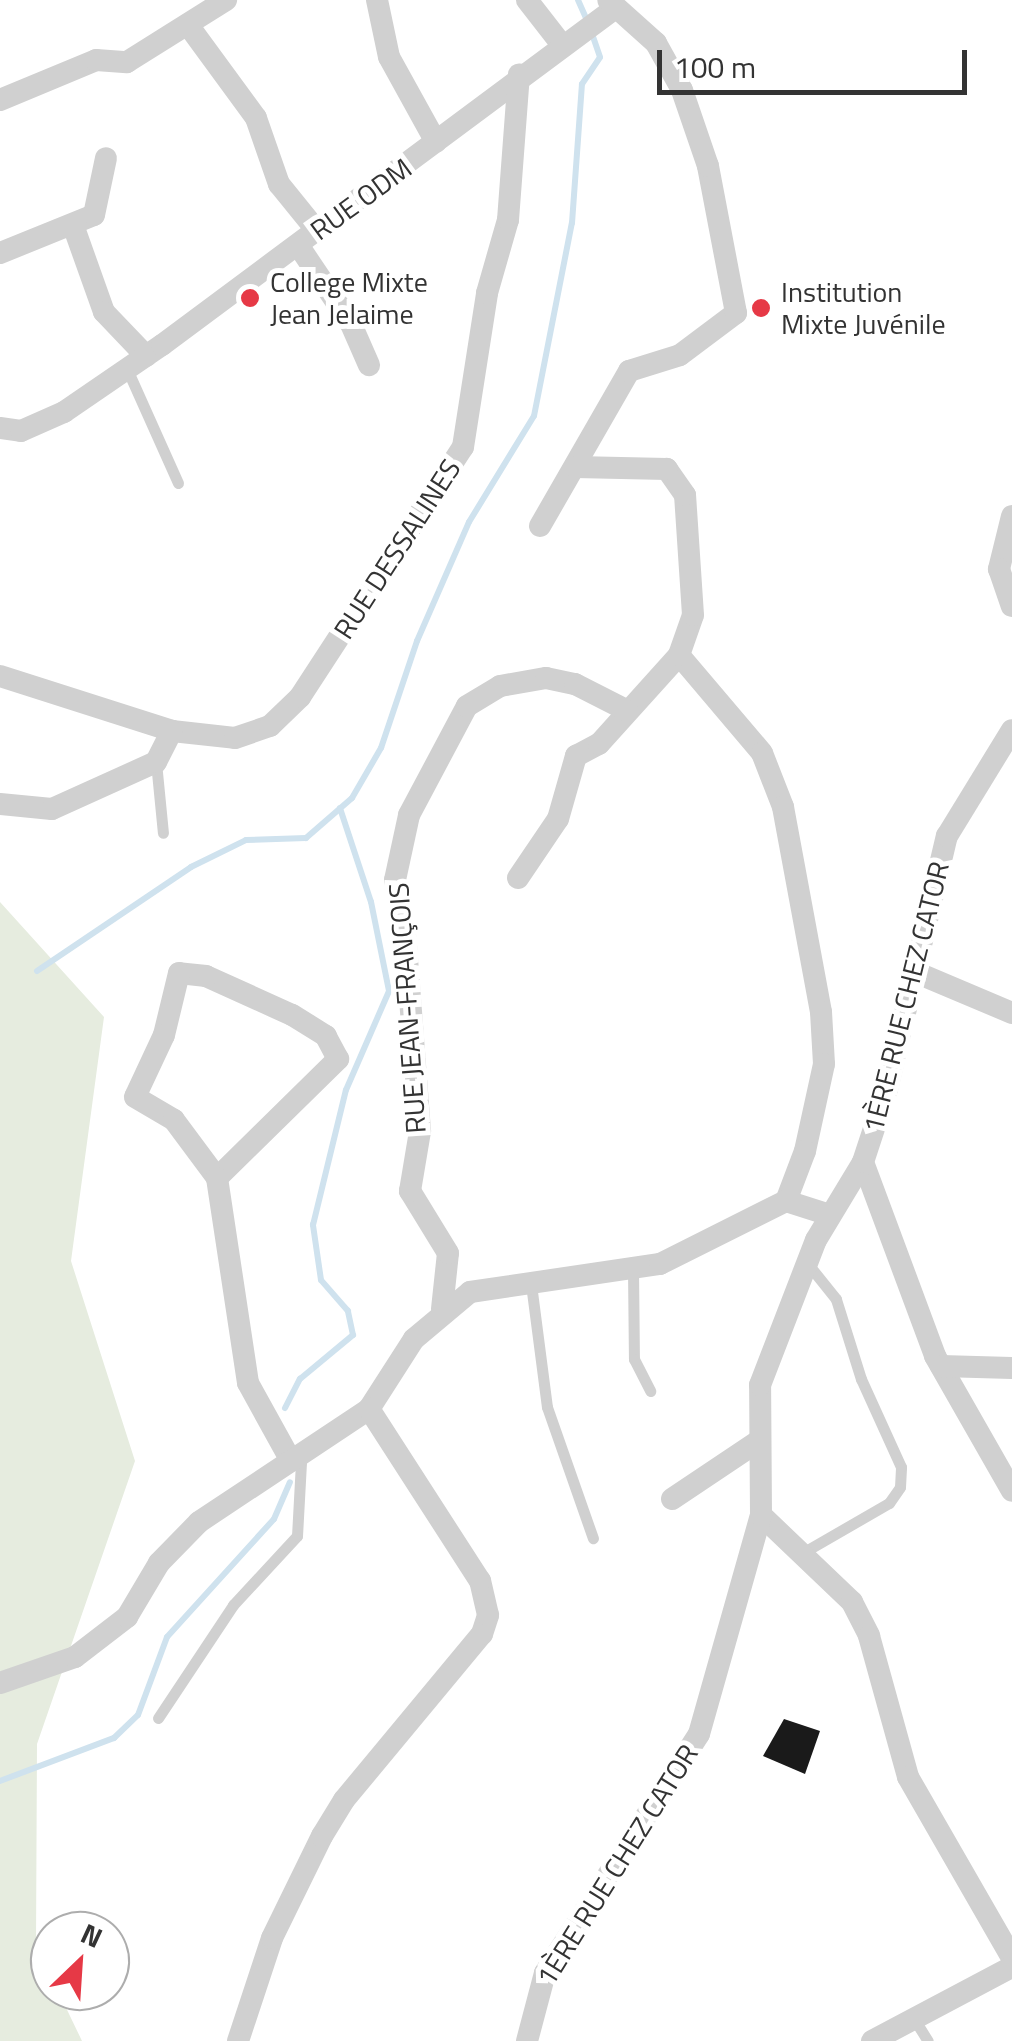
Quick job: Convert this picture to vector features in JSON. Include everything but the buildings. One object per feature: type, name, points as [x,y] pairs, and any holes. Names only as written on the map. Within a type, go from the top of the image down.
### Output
[{"type":"street","points":[[0,100],[96,60],[128,62],[226,0]]},
{"type":"street","points":[[377,0],[389,57],[436,142]]},
{"type":"street","points":[[526,0],[562,45]]},
{"type":"street","points":[[540,526],[630,370],[680,355],[736,313],[708,166],[682,90],[656,43],[611,5]]},
{"type":"street","name":"RUE ODM","points":[[0,428],[21,432],[136,363],[436,142],[611,5]]},
{"type":"street","points":[[188,25],[256,118],[279,184],[369,365]]},
{"type":"street","name":"RUE DESSALINES","points":[[0,676],[172,731],[235,738],[270,726],[290,707],[463,447],[487,293],[508,220],[519,74]]},
{"type":"street","points":[[0,253],[20,240],[94,215],[106,158]]},
{"type":"street","points":[[73,225],[104,312],[136,363]]},
{"type":"street","points":[[518,878],[558,819],[576,756],[598,744],[679,655],[693,614],[685,495],[667,468],[575,467]]},
{"type":"street","points":[[1012,516],[999,570],[1012,606]]},
{"type":"street","points":[[0,1683],[75,1658],[127,1617],[159,1563],[199,1522],[369,1408],[442,1309],[470,1292],[660,1264],[786,1201],[805,1151],[824,1064],[822,1012],[782,807],[762,753],[679,655]]},
{"type":"street","name":"RUE JEAN-FRANÇOIS","points":[[442,1309],[448,1253],[410,1191],[420,1131],[405,930],[394,880],[409,814],[467,706],[500,686],[546,678],[575,684],[628,711]]},
{"type":"street","name":"1ÈRE RUE CHEZ CATOR","points":[[527,2041],[545,1973],[699,1734],[761,1516],[757,1442],[760,1385],[830,1215],[862,1162],[915,972],[947,836],[1012,730]]},
{"type":"street","points":[[0,804],[52,809],[156,762],[172,731]]},
{"type":"street","points":[[915,972],[1012,1013]]},
{"type":"street","points":[[217,1178],[338,1059],[326,1036],[292,1015],[206,976],[180,973],[164,1035],[135,1097],[174,1120],[217,1178],[248,1382],[291,1461]]},
{"type":"street","points":[[862,1162],[941,1366],[1012,1490]]},
{"type":"street","points":[[786,1201],[830,1215]]},
{"type":"street","points":[[941,1366],[1012,1368]]},
{"type":"street","points":[[238,2041],[272,1938],[322,1836],[344,1800],[482,1634],[488,1615],[480,1582],[369,1408]]},
{"type":"street","points":[[672,1500],[757,1442]]},
{"type":"street","points":[[761,1516],[804,1552],[852,1602],[868,1636],[908,1778],[1012,1958]]},
{"type":"street","points":[[872,2041],[922,2032],[1012,1967]]},
{"type":"lane","points":[[136,363],[178,483]]},
{"type":"lane","points":[[156,762],[163,833]]},
{"type":"lane","points":[[804,1552],[889,1503],[900,1487],[901,1467],[861,1379],[836,1299],[808,1264]]},
{"type":"lane","points":[[633,1269],[634,1359],[650,1390]]},
{"type":"lane","points":[[530,1284],[538,1372],[593,1538]]},
{"type":"lane","points":[[158,1718],[211,1634],[297,1536],[301,1462],[291,1461]]},
{"type":"shaded area","points":[[0,902],[104,1017],[71,1261],[135,1461],[37,1744],[36,1911],[30,1911],[30,2011],[68,2011],[82,2041],[0,2041]]},
{"type":"waterway","points":[[578,0],[588,22]]},
{"type":"waterway","points":[[37,971],[191,867],[246,840],[306,838],[352,798],[381,748],[417,641],[469,522],[534,416],[572,223],[582,84],[600,57],[592,34]]},
{"type":"waterway","points":[[285,1408],[300,1379],[353,1335],[348,1311],[321,1280],[313,1225],[346,1090],[389,991],[371,902],[340,808]]},
{"type":"waterway","points":[[0,1781],[114,1738],[138,1715],[167,1637],[274,1519],[290,1482]]},
{"type":"place","name":"College Mixte Jean Jelaime","points":[[250,298]]},
{"type":"place","name":"Institution Mixte Juvénile","points":[[761,308]]}]
